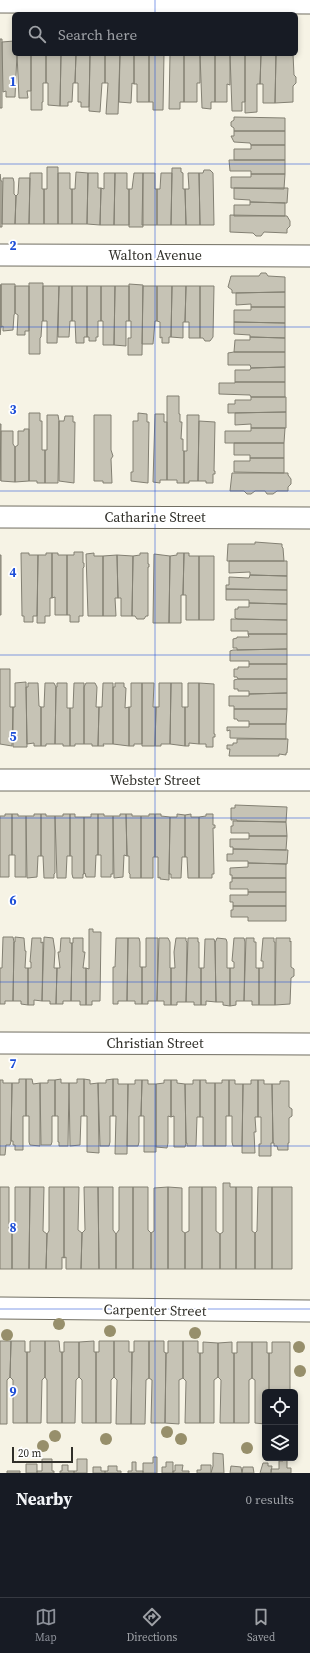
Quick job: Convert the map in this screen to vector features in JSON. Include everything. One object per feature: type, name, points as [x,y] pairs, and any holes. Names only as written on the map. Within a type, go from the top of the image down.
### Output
[{"type":"street","points":[[0,2],[135,1],[310,3]]},
{"type":"street","name":"Walton Avenue","points":[[0,255],[310,256]]},
{"type":"street","name":"Catharine Street","points":[[0,517],[310,518]]},
{"type":"street","name":"Webster Street","points":[[0,780],[310,780]]},
{"type":"street","name":"Christian Street","points":[[0,1043],[310,1044]]},
{"type":"street","name":"Carpenter Street","points":[[0,1308],[310,1311]]},
{"type":"building","points":[[0,39],[2,39],[2,108],[0,108]]},
{"type":"building","points":[[12,41],[12,56],[17,56],[15,97],[6,97],[6,91],[3,92],[2,42]]},
{"type":"building","points":[[17,56],[31,56],[31,91],[27,91],[28,98],[19,98]]},
{"type":"building","points":[[31,56],[46,56],[46,83],[43,83],[42,110],[31,110]]},
{"type":"building","points":[[46,56],[61,56],[60,106],[48,105],[48,83],[46,83]]},
{"type":"building","points":[[61,56],[76,56],[75,83],[73,83],[72,102],[68,102],[68,106],[60,106]]},
{"type":"building","points":[[76,56],[90,56],[89,107],[81,107],[81,102],[78,102],[78,83],[75,83]]},
{"type":"building","points":[[90,56],[105,56],[105,83],[102,83],[100,112],[89,111]]},
{"type":"building","points":[[105,56],[120,56],[118,114],[106,114],[108,83],[105,83]]},
{"type":"building","points":[[120,56],[134,56],[134,84],[132,83],[131,103],[119,102]]},
{"type":"building","points":[[134,56],[149,56],[149,102],[137,102],[137,84],[134,84]]},
{"type":"building","points":[[149,56],[164,56],[163,110],[153,110],[153,102],[149,102]]},
{"type":"building","points":[[170,56],[184,56],[184,102],[180,102],[180,109],[169,109]]},
{"type":"building","points":[[184,56],[200,56],[200,83],[197,83],[197,102],[184,102]]},
{"type":"building","points":[[200,56],[215,56],[215,102],[211,102],[211,109],[202,108]]},
{"type":"building","points":[[215,56],[230,56],[230,85],[227,84],[227,102],[215,102]]},
{"type":"building","points":[[230,56],[245,56],[245,102],[242,102],[242,111],[232,111]]},
{"type":"building","points":[[245,56],[261,56],[260,84],[257,84],[257,112],[245,113]]},
{"type":"building","points":[[261,56],[276,56],[275,103],[263,103],[263,84],[260,84]]},
{"type":"building","points":[[276,56],[293,56],[296,83],[293,86],[293,102],[275,103]]},
{"type":"building","points":[[234,117],[285,118],[285,131],[234,131],[234,128],[231,126],[231,122],[234,120]]},
{"type":"building","points":[[234,131],[285,131],[285,145],[251,145],[250,143],[234,142],[231,136],[234,136]]},
{"type":"building","points":[[251,145],[285,145],[285,160],[234,160],[234,149],[251,149]]},
{"type":"building","points":[[229,160],[285,160],[285,174],[251,174],[251,171],[230,171]]},
{"type":"building","points":[[47,167],[58,167],[58,224],[44,224],[44,189],[47,189]]},
{"type":"building","points":[[172,168],[181,168],[181,172],[183,173],[186,225],[171,225]]},
{"type":"building","points":[[204,170],[210,170],[213,173],[214,225],[200,225],[199,173],[203,173]]},
{"type":"building","points":[[76,172],[88,173],[87,224],[72,224],[72,189],[75,189]]},
{"type":"building","points":[[30,173],[42,173],[42,189],[44,189],[44,224],[29,224]]},
{"type":"building","points":[[58,173],[70,173],[70,189],[72,189],[72,224],[58,224]]},
{"type":"building","points":[[88,173],[98,173],[98,188],[101,188],[100,225],[87,224]]},
{"type":"building","points":[[104,173],[115,173],[114,225],[100,225],[101,188],[104,189]]},
{"type":"building","points":[[115,173],[127,173],[127,189],[129,189],[129,225],[114,225]]},
{"type":"building","points":[[134,173],[143,173],[143,227],[129,227],[129,189],[132,189]]},
{"type":"building","points":[[143,173],[155,173],[155,189],[157,189],[157,225],[142,225]]},
{"type":"building","points":[[161,173],[172,173],[171,225],[157,225],[157,189],[160,189]]},
{"type":"building","points":[[188,173],[199,173],[200,225],[186,225],[185,189],[189,189]]},
{"type":"building","points":[[0,174],[2,181],[2,227],[0,227]]},
{"type":"building","points":[[251,174],[285,174],[284,189],[231,188],[231,177],[251,177]]},
{"type":"building","points":[[3,178],[13,178],[14,194],[16,196],[15,224],[2,224]]},
{"type":"building","points":[[19,178],[30,178],[29,224],[15,224],[16,196],[18,194]]},
{"type":"building","points":[[234,188],[288,188],[287,203],[250,202],[250,200],[234,199]]},
{"type":"building","points":[[250,202],[285,203],[285,216],[234,216],[234,205],[250,205]]},
{"type":"building","points":[[230,215],[287,216],[290,221],[290,226],[287,229],[287,233],[264,232],[261,236],[256,236],[253,233],[230,232]]},
{"type":"building","points":[[261,273],[266,273],[268,276],[285,277],[285,292],[232,293],[232,290],[228,287],[231,276],[259,276]]},
{"type":"building","points":[[29,283],[43,283],[43,321],[40,338],[40,354],[29,354]]},
{"type":"building","points":[[1,284],[15,284],[15,313],[13,330],[3,331],[3,326],[1,327]]},
{"type":"building","points":[[129,284],[143,285],[142,355],[128,355],[128,338],[131,338],[131,321],[129,321]]},
{"type":"building","points":[[0,285],[1,327],[0,335]]},
{"type":"building","points":[[15,286],[29,286],[29,331],[25,331],[25,335],[17,335],[18,315],[15,313]]},
{"type":"building","points":[[43,286],[59,286],[57,343],[47,343],[47,321],[43,321]]},
{"type":"building","points":[[59,286],[72,286],[72,321],[70,321],[69,337],[58,337]]},
{"type":"building","points":[[72,286],[87,286],[87,337],[84,337],[84,343],[76,343],[75,321],[72,321]]},
{"type":"building","points":[[87,286],[101,286],[101,321],[98,321],[98,337],[96,337],[96,341],[89,341],[89,337],[87,337]]},
{"type":"building","points":[[101,286],[115,286],[114,345],[103,345]]},
{"type":"building","points":[[115,286],[129,286],[129,321],[126,321],[126,346],[114,345]]},
{"type":"building","points":[[143,286],[157,286],[157,321],[155,321],[153,344],[142,344]]},
{"type":"building","points":[[157,286],[172,286],[171,337],[169,337],[169,343],[162,343],[162,337],[160,338],[160,322],[157,321]]},
{"type":"building","points":[[172,286],[186,286],[183,338],[171,337]]},
{"type":"building","points":[[186,286],[200,286],[200,338],[189,338],[189,322],[185,322]]},
{"type":"building","points":[[200,286],[214,286],[213,337],[210,341],[205,341],[203,338],[200,338]]},
{"type":"building","points":[[285,292],[285,307],[251,307],[251,304],[236,305],[236,293]]},
{"type":"building","points":[[251,307],[285,307],[285,323],[234,322],[234,310],[251,310]]},
{"type":"building","points":[[234,322],[285,323],[285,338],[250,337],[250,335],[234,334]]},
{"type":"building","points":[[250,337],[285,338],[285,352],[234,352],[235,340],[250,340]]},
{"type":"building","points":[[285,352],[285,367],[251,368],[250,365],[228,365],[228,353]]},
{"type":"building","points":[[285,367],[285,382],[235,382],[235,370]]},
{"type":"building","points":[[285,382],[285,397],[251,397],[250,395],[219,394],[219,383]]},
{"type":"building","points":[[167,396],[179,396],[179,414],[180,422],[182,422],[181,439],[183,439],[184,451],[184,483],[177,483],[177,480],[167,480]]},
{"type":"building","points":[[251,397],[286,397],[286,412],[228,413],[228,404],[235,404],[235,400],[251,400]]},
{"type":"building","points":[[286,412],[286,428],[251,428],[251,424],[235,425],[235,413]]},
{"type":"building","points":[[29,413],[40,413],[40,421],[42,421],[42,450],[45,450],[45,483],[29,481]]},
{"type":"building","points":[[138,413],[147,414],[147,422],[149,422],[148,483],[131,481],[131,472],[133,472],[133,421],[138,421]]},
{"type":"building","points":[[155,414],[164,414],[164,422],[167,422],[167,480],[160,480],[160,483],[153,482]]},
{"type":"building","points":[[47,415],[58,415],[59,421],[58,483],[45,483]]},
{"type":"building","points":[[94,415],[111,415],[111,450],[113,456],[111,459],[112,483],[94,481]]},
{"type":"building","points":[[187,415],[199,415],[198,481],[189,481],[189,483],[184,483],[184,451],[187,451]]},
{"type":"building","points":[[65,416],[73,416],[73,422],[75,422],[74,483],[59,481],[59,421],[64,421]]},
{"type":"building","points":[[199,421],[215,422],[215,474],[213,474],[213,483],[198,481]]},
{"type":"building","points":[[0,424],[1,424],[0,481]]},
{"type":"building","points":[[251,428],[285,428],[284,443],[225,443],[225,431],[251,431]]},
{"type":"building","points":[[24,429],[29,429],[29,481],[15,482],[15,447],[18,445],[18,431],[24,431]]},
{"type":"building","points":[[1,431],[13,431],[13,444],[15,447],[15,482],[1,481]]},
{"type":"building","points":[[234,443],[284,443],[284,458],[250,458],[250,455],[234,455]]},
{"type":"building","points":[[250,458],[284,458],[284,473],[234,472],[234,461],[250,461]]},
{"type":"building","points":[[232,473],[288,473],[291,479],[291,484],[288,487],[288,491],[277,491],[273,494],[267,494],[265,491],[255,491],[251,494],[247,494],[244,491],[230,491]]},
{"type":"building","points":[[255,542],[282,544],[284,561],[227,561],[228,544],[255,544]]},
{"type":"building","points":[[74,552],[83,552],[84,563],[83,616],[79,616],[79,622],[70,622],[70,615],[67,615],[67,555],[74,555]]},
{"type":"building","points":[[21,553],[38,555],[37,616],[33,616],[33,622],[24,622],[24,616],[22,616]]},
{"type":"building","points":[[46,553],[52,553],[52,598],[50,598],[50,616],[45,616],[45,623],[37,623],[38,555],[46,555]]},
{"type":"building","points":[[52,553],[67,555],[67,615],[55,615],[55,597],[52,598]]},
{"type":"building","points":[[94,553],[94,556],[103,556],[103,616],[88,616],[86,554]]},
{"type":"building","points":[[140,553],[148,553],[149,564],[148,616],[144,619],[137,619],[135,616],[132,616],[133,556],[140,555]]},
{"type":"building","points":[[177,553],[184,553],[181,623],[169,623],[170,556],[177,555]]},
{"type":"building","points":[[184,553],[189,553],[189,556],[199,556],[199,620],[186,620],[186,595],[183,595]]},
{"type":"building","points":[[154,554],[170,556],[169,623],[153,623]]},
{"type":"building","points":[[1,555],[1,615],[0,615]]},
{"type":"building","points":[[117,555],[133,556],[132,616],[121,616],[121,598],[118,598]]},
{"type":"building","points":[[117,555],[118,598],[115,598],[116,616],[103,616],[103,556]]},
{"type":"building","points":[[199,556],[214,556],[214,620],[199,620]]},
{"type":"building","points":[[229,561],[287,561],[287,576],[250,575],[250,572],[229,573]]},
{"type":"building","points":[[250,575],[287,576],[287,590],[226,589],[226,585],[229,585],[229,577],[249,578]]},
{"type":"building","points":[[226,589],[287,590],[287,604],[249,603],[249,600],[226,600]]},
{"type":"building","points":[[249,603],[287,604],[287,620],[235,618],[235,609],[238,609],[238,607],[249,607]]},
{"type":"building","points":[[231,619],[287,620],[287,634],[248,634],[248,631],[231,631]]},
{"type":"building","points":[[248,634],[287,634],[287,649],[237,650],[237,648],[233,648],[233,639],[237,637],[249,637]]},
{"type":"building","points":[[287,649],[287,664],[249,664],[249,661],[230,661],[230,651],[233,650]]},
{"type":"building","points":[[249,664],[287,664],[287,679],[238,679],[237,677],[234,677],[234,669],[238,669],[238,667],[249,667]]},
{"type":"building","points":[[0,669],[10,669],[10,707],[13,707],[12,746],[0,744]]},
{"type":"building","points":[[287,679],[287,693],[249,694],[249,691],[238,691],[238,689],[234,689],[234,680]]},
{"type":"building","points":[[26,682],[27,747],[13,747],[13,707],[15,707],[15,683]]},
{"type":"building","points":[[28,683],[38,683],[39,706],[41,707],[41,746],[34,746],[34,743],[27,744],[26,687],[28,687]]},
{"type":"building","points":[[45,683],[54,683],[56,687],[55,744],[46,744],[46,746],[41,746],[41,707],[44,707]]},
{"type":"building","points":[[57,683],[67,683],[67,708],[70,708],[70,746],[55,744]]},
{"type":"building","points":[[74,683],[84,683],[84,744],[75,744],[75,746],[70,746],[70,708],[73,708]]},
{"type":"building","points":[[86,683],[95,683],[97,687],[96,707],[99,707],[98,746],[84,744],[84,687]]},
{"type":"building","points":[[103,683],[113,683],[113,744],[103,744],[104,746],[98,746],[99,707],[102,707]]},
{"type":"building","points":[[115,683],[124,683],[124,687],[126,688],[125,708],[129,707],[129,746],[113,744],[113,687],[115,687]]},
{"type":"building","points":[[131,683],[142,683],[142,744],[134,744],[134,746],[129,746],[129,707],[131,707]]},
{"type":"building","points":[[142,683],[154,683],[153,707],[156,707],[155,746],[142,746]]},
{"type":"building","points":[[159,683],[171,683],[170,744],[155,746],[156,707],[159,707]]},
{"type":"building","points":[[171,683],[182,683],[182,707],[185,707],[185,746],[170,744]]},
{"type":"building","points":[[188,683],[199,683],[199,744],[189,743],[189,746],[185,746],[185,707],[188,707]]},
{"type":"building","points":[[199,683],[214,684],[215,737],[213,737],[213,747],[206,747],[206,744],[199,744]]},
{"type":"building","points":[[287,693],[287,709],[234,709],[234,706],[229,706],[229,696]]},
{"type":"building","points":[[234,709],[287,709],[286,724],[249,724],[249,721],[238,721],[237,719],[234,719]]},
{"type":"building","points":[[249,724],[286,724],[286,739],[230,738],[230,730],[227,731],[227,727],[249,727]]},
{"type":"building","points":[[237,739],[288,739],[287,753],[286,755],[279,754],[279,756],[229,756],[230,749],[227,749],[227,745],[237,743]]},
{"type":"building","points":[[235,805],[287,807],[286,822],[231,820],[231,808],[235,808]]},
{"type":"building","points":[[5,814],[12,814],[12,855],[9,855],[9,877],[0,877],[0,816],[5,816]]},
{"type":"building","points":[[12,814],[26,816],[26,877],[15,877],[15,855],[12,855]]},
{"type":"building","points":[[34,814],[41,814],[41,856],[38,856],[37,877],[27,878],[26,816],[34,816]]},
{"type":"building","points":[[41,814],[46,814],[46,816],[55,816],[54,878],[44,878],[43,856],[41,856]]},
{"type":"building","points":[[63,814],[70,814],[70,856],[67,856],[66,878],[57,878],[55,816],[63,816]]},
{"type":"building","points":[[70,814],[75,814],[75,817],[84,817],[83,878],[73,878],[72,874],[72,856],[70,856]]},
{"type":"building","points":[[91,814],[98,814],[98,855],[96,855],[95,877],[86,877],[85,873],[84,874],[84,817],[91,817]]},
{"type":"building","points":[[98,814],[113,816],[113,874],[111,874],[111,877],[101,877],[101,855],[98,855]]},
{"type":"building","points":[[120,814],[126,814],[127,856],[124,855],[123,877],[114,878],[113,816],[120,816]]},
{"type":"building","points":[[126,814],[141,816],[141,878],[130,878],[129,856],[127,856]]},
{"type":"building","points":[[149,814],[155,814],[155,857],[153,857],[153,878],[141,878],[141,816],[149,816]]},
{"type":"building","points":[[155,814],[170,817],[169,880],[160,879],[160,877],[158,878],[158,857],[155,857]]},
{"type":"building","points":[[177,814],[185,815],[185,857],[182,857],[181,878],[171,878],[171,874],[169,874],[170,817],[177,817]]},
{"type":"building","points":[[191,814],[191,817],[199,817],[199,878],[188,878],[187,857],[185,857],[185,815]]},
{"type":"building","points":[[206,814],[213,814],[213,825],[215,825],[215,828],[213,828],[214,874],[212,874],[212,878],[199,878],[199,817],[206,816]]},
{"type":"building","points":[[233,821],[286,822],[287,836],[249,836],[249,833],[231,833]]},
{"type":"building","points":[[249,836],[287,836],[286,850],[233,849],[233,847],[230,847],[230,839],[249,839]]},
{"type":"building","points":[[233,849],[288,850],[287,864],[227,861],[227,854],[233,854]]},
{"type":"building","points":[[248,863],[286,864],[286,878],[232,878],[232,875],[230,875],[230,868],[248,867]]},
{"type":"building","points":[[232,878],[286,878],[286,892],[248,892],[248,889],[230,889],[230,882],[232,882]]},
{"type":"building","points":[[248,892],[286,892],[286,906],[233,906],[233,902],[230,902],[230,895],[248,895]]},
{"type":"building","points":[[233,906],[286,906],[286,921],[248,921],[248,917],[231,917],[231,910],[233,910]]},
{"type":"building","points":[[89,929],[93,929],[93,932],[101,932],[100,1001],[92,1001],[92,1005],[86,1005],[86,968],[89,969]]},
{"type":"building","points":[[3,937],[13,937],[14,942],[13,1001],[5,1001],[5,1004],[0,1004],[0,968],[2,968]]},
{"type":"building","points":[[15,937],[24,938],[26,951],[25,968],[28,968],[28,1005],[21,1004],[21,1001],[13,1001]]},
{"type":"building","points":[[44,937],[53,938],[55,951],[54,968],[57,968],[56,1004],[50,1004],[50,1001],[42,1001]]},
{"type":"building","points":[[32,938],[41,938],[41,943],[43,942],[42,1001],[34,1000],[34,1005],[28,1005],[28,968],[31,968]]},
{"type":"building","points":[[61,938],[70,938],[70,943],[72,943],[71,1001],[63,1001],[63,1004],[56,1004],[57,968],[60,968],[58,952],[60,952]]},
{"type":"building","points":[[73,938],[83,938],[83,952],[85,952],[83,968],[86,968],[86,1005],[80,1005],[80,1001],[71,1001]]},
{"type":"building","points":[[116,938],[128,938],[127,1001],[118,1001],[118,1004],[113,1004],[113,967],[115,967]]},
{"type":"building","points":[[128,938],[139,938],[140,942],[142,1004],[135,1004],[135,1001],[127,1001]]},
{"type":"building","points":[[146,938],[158,938],[157,1001],[148,1001],[148,1004],[142,1004],[142,967],[146,967]]},
{"type":"building","points":[[159,938],[168,938],[170,942],[171,1005],[164,1005],[164,1001],[157,1001]]},
{"type":"building","points":[[176,938],[186,938],[187,942],[186,1002],[177,1002],[177,1005],[171,1005],[171,968],[175,968],[174,952]]},
{"type":"building","points":[[188,938],[198,938],[199,942],[201,1005],[194,1005],[194,1002],[186,1002]]},
{"type":"building","points":[[217,938],[226,939],[227,942],[227,968],[230,968],[230,1006],[223,1005],[223,1002],[216,1002],[215,943]]},
{"type":"building","points":[[234,938],[244,938],[245,942],[244,1001],[236,1001],[236,1005],[230,1006],[230,968],[234,968],[234,962],[232,961]]},
{"type":"building","points":[[246,938],[254,938],[254,942],[256,942],[256,968],[259,968],[259,1005],[252,1005],[252,1001],[244,1001]]},
{"type":"building","points":[[263,938],[274,938],[275,942],[275,1005],[259,1005],[259,968],[263,968],[263,961],[261,961]]},
{"type":"building","points":[[276,938],[290,938],[290,942],[291,941],[291,967],[294,969],[294,976],[291,978],[290,1004],[275,1005]]},
{"type":"building","points":[[205,939],[214,939],[215,943],[216,1002],[206,1001],[206,1005],[201,1005],[201,968],[204,968]]},
{"type":"building","points":[[19,1079],[26,1079],[26,1116],[23,1116],[23,1150],[15,1150],[15,1145],[13,1145],[13,1141],[11,1141],[12,1083],[19,1083]]},
{"type":"building","points":[[26,1079],[32,1079],[33,1084],[40,1083],[40,1146],[30,1145],[29,1142],[29,1116],[26,1116]]},
{"type":"building","points":[[61,1079],[61,1083],[69,1083],[68,1146],[59,1146],[58,1116],[55,1116],[55,1080]]},
{"type":"building","points":[[77,1079],[84,1079],[84,1116],[81,1116],[80,1145],[70,1146],[69,1083],[77,1083]]},
{"type":"building","points":[[84,1079],[90,1080],[90,1084],[98,1083],[99,1153],[87,1152],[87,1116],[84,1116]]},
{"type":"building","points":[[113,1079],[113,1116],[110,1116],[110,1142],[109,1146],[100,1146],[98,1083],[106,1083],[106,1080]]},
{"type":"building","points":[[113,1079],[118,1079],[118,1084],[128,1084],[127,1154],[115,1154],[116,1116],[113,1116]]},
{"type":"building","points":[[0,1080],[3,1080],[3,1083],[12,1083],[11,1141],[10,1145],[6,1145],[5,1155],[0,1155]]},
{"type":"building","points":[[48,1080],[55,1080],[55,1116],[52,1116],[51,1145],[41,1145],[40,1083],[48,1083]]},
{"type":"building","points":[[135,1080],[142,1080],[141,1116],[139,1116],[139,1142],[138,1146],[127,1146],[128,1084],[135,1084]]},
{"type":"building","points":[[142,1080],[148,1080],[148,1084],[156,1084],[156,1152],[144,1152],[144,1116],[141,1116]]},
{"type":"building","points":[[164,1080],[171,1080],[171,1117],[168,1116],[167,1148],[156,1147],[156,1084],[164,1083]]},
{"type":"building","points":[[171,1080],[177,1080],[177,1083],[185,1084],[185,1147],[174,1147],[174,1116],[171,1117]]},
{"type":"building","points":[[193,1080],[200,1080],[200,1117],[197,1117],[196,1146],[187,1146],[185,1084],[193,1084]]},
{"type":"building","points":[[200,1080],[206,1080],[206,1083],[215,1083],[215,1146],[203,1146],[203,1117],[200,1117]]},
{"type":"building","points":[[222,1080],[229,1080],[229,1116],[226,1116],[226,1146],[215,1146],[215,1083],[222,1083]]},
{"type":"building","points":[[229,1080],[235,1080],[235,1084],[243,1084],[242,1146],[233,1146],[232,1142],[232,1116],[229,1116]]},
{"type":"building","points":[[251,1080],[258,1080],[258,1117],[255,1117],[256,1132],[254,1132],[255,1153],[242,1153],[243,1084],[251,1084]]},
{"type":"building","points":[[258,1080],[264,1080],[264,1084],[272,1084],[273,1143],[271,1143],[271,1156],[259,1156],[259,1144],[261,1144],[261,1117],[258,1117]]},
{"type":"building","points":[[280,1081],[289,1081],[289,1107],[292,1109],[292,1116],[289,1118],[288,1150],[278,1150],[277,1146],[274,1146],[273,1143],[272,1084],[280,1084]]},
{"type":"building","points":[[223,1183],[230,1183],[230,1187],[236,1187],[236,1269],[220,1269],[220,1234],[223,1232]]},
{"type":"building","points":[[0,1187],[9,1187],[9,1230],[12,1232],[12,1269],[0,1269]]},
{"type":"building","points":[[15,1187],[30,1187],[29,1269],[12,1269],[12,1232],[15,1230]]},
{"type":"building","points":[[30,1187],[44,1187],[43,1231],[47,1234],[46,1269],[29,1269]]},
{"type":"building","points":[[49,1187],[64,1187],[64,1258],[62,1257],[62,1269],[46,1269],[47,1234],[49,1231]]},
{"type":"building","points":[[64,1187],[79,1187],[78,1230],[82,1233],[81,1269],[66,1269],[66,1257],[64,1258]]},
{"type":"building","points":[[84,1187],[98,1187],[99,1269],[81,1269],[82,1233],[85,1230]]},
{"type":"building","points":[[98,1187],[113,1187],[113,1230],[116,1234],[116,1269],[99,1269]]},
{"type":"building","points":[[119,1187],[133,1187],[133,1269],[116,1269],[116,1234],[119,1230]]},
{"type":"building","points":[[133,1187],[148,1187],[148,1230],[151,1233],[151,1269],[133,1269]]},
{"type":"building","points":[[168,1187],[168,1269],[151,1269],[151,1233],[154,1231],[154,1188]]},
{"type":"building","points":[[168,1187],[182,1188],[182,1231],[185,1233],[185,1269],[168,1269]]},
{"type":"building","points":[[189,1187],[202,1187],[202,1269],[185,1269],[185,1233],[189,1231]]},
{"type":"building","points":[[202,1187],[216,1187],[216,1231],[220,1234],[220,1269],[202,1269]]},
{"type":"building","points":[[236,1187],[252,1187],[252,1231],[255,1233],[255,1269],[236,1269]]},
{"type":"building","points":[[258,1187],[272,1187],[272,1269],[255,1269],[255,1233],[257,1231]]},
{"type":"building","points":[[272,1187],[292,1187],[292,1269],[272,1269]]},
{"type":"building","points":[[0,1341],[11,1341],[10,1377],[7,1380],[7,1424],[0,1424]]},
{"type":"building","points":[[11,1341],[25,1341],[25,1352],[27,1352],[27,1423],[13,1423],[13,1380],[10,1377]]},
{"type":"building","points":[[30,1341],[45,1341],[45,1377],[42,1380],[41,1423],[27,1423],[27,1352],[30,1352]]},
{"type":"building","points":[[45,1341],[59,1341],[60,1352],[62,1352],[62,1423],[47,1423]]},
{"type":"building","points":[[94,1341],[94,1352],[96,1352],[96,1423],[82,1423],[82,1380],[79,1377],[79,1342]]},
{"type":"building","points":[[99,1341],[114,1341],[114,1377],[111,1380],[111,1423],[96,1423],[96,1352],[99,1352]]},
{"type":"building","points":[[114,1341],[129,1341],[129,1352],[132,1352],[131,1424],[116,1424],[117,1380],[114,1377]]},
{"type":"building","points":[[134,1341],[149,1341],[149,1378],[146,1380],[145,1424],[131,1424],[132,1352],[134,1352]]},
{"type":"building","points":[[149,1341],[164,1341],[164,1352],[166,1353],[165,1423],[151,1423],[152,1380],[149,1378]]},
{"type":"building","points":[[168,1341],[183,1341],[183,1378],[179,1380],[179,1424],[165,1423],[166,1353],[168,1353]]},
{"type":"building","points":[[183,1341],[198,1341],[198,1353],[200,1353],[200,1423],[185,1423],[186,1381],[183,1378]]},
{"type":"building","points":[[64,1342],[79,1342],[79,1377],[76,1380],[75,1423],[62,1423],[62,1352],[64,1352]]},
{"type":"building","points":[[203,1342],[218,1343],[218,1377],[214,1380],[214,1423],[200,1423],[200,1353],[203,1353]]},
{"type":"building","points":[[232,1342],[232,1353],[234,1353],[234,1423],[220,1423],[221,1380],[218,1377],[218,1343]]},
{"type":"building","points":[[237,1342],[252,1342],[252,1378],[249,1380],[249,1423],[234,1423],[234,1353],[237,1353]]},
{"type":"building","points":[[252,1342],[267,1342],[267,1353],[269,1353],[269,1389],[262,1389],[262,1424],[255,1423],[255,1380],[252,1378]]},
{"type":"building","points":[[272,1342],[290,1342],[290,1389],[269,1389],[269,1353],[272,1353]]},
{"type":"building","points":[[213,1453],[223,1454],[224,1473],[211,1473],[213,1466]]},
{"type":"building","points":[[153,1457],[157,1457],[157,1473],[143,1473],[143,1463],[153,1463]]},
{"type":"building","points":[[42,1459],[52,1459],[52,1471],[54,1471],[54,1473],[37,1473],[37,1471],[42,1471]]},
{"type":"building","points":[[77,1459],[87,1459],[87,1473],[74,1473],[74,1471],[77,1471]]},
{"type":"building","points":[[279,1461],[287,1461],[287,1468],[291,1468],[291,1473],[271,1473],[271,1469],[279,1469]]},
{"type":"building","points":[[132,1462],[136,1462],[136,1471],[143,1471],[143,1473],[128,1473],[128,1471],[132,1471]]},
{"type":"building","points":[[166,1462],[173,1462],[173,1473],[162,1473],[162,1467],[166,1467]]},
{"type":"building","points":[[263,1463],[268,1463],[268,1466],[272,1466],[271,1473],[260,1473]]},
{"type":"building","points":[[26,1464],[37,1464],[37,1473],[26,1473]]},
{"type":"building","points":[[62,1465],[68,1465],[68,1471],[74,1471],[74,1473],[60,1473],[60,1471],[62,1471]]},
{"type":"building","points":[[175,1465],[183,1465],[182,1471],[189,1471],[189,1473],[173,1473],[173,1471],[175,1471]]},
{"type":"building","points":[[201,1465],[211,1465],[211,1473],[197,1473],[197,1470],[201,1470]]},
{"type":"building","points":[[108,1466],[117,1466],[117,1471],[121,1471],[121,1473],[105,1473],[105,1471],[108,1471]]},
{"type":"building","points":[[231,1466],[241,1467],[242,1473],[230,1473]]},
{"type":"building","points":[[93,1467],[101,1467],[101,1471],[105,1471],[105,1473],[93,1473]]},
{"type":"building","points":[[243,1467],[253,1467],[254,1473],[242,1473]]},
{"type":"building","points":[[7,1471],[20,1471],[20,1473],[7,1473]]}]
